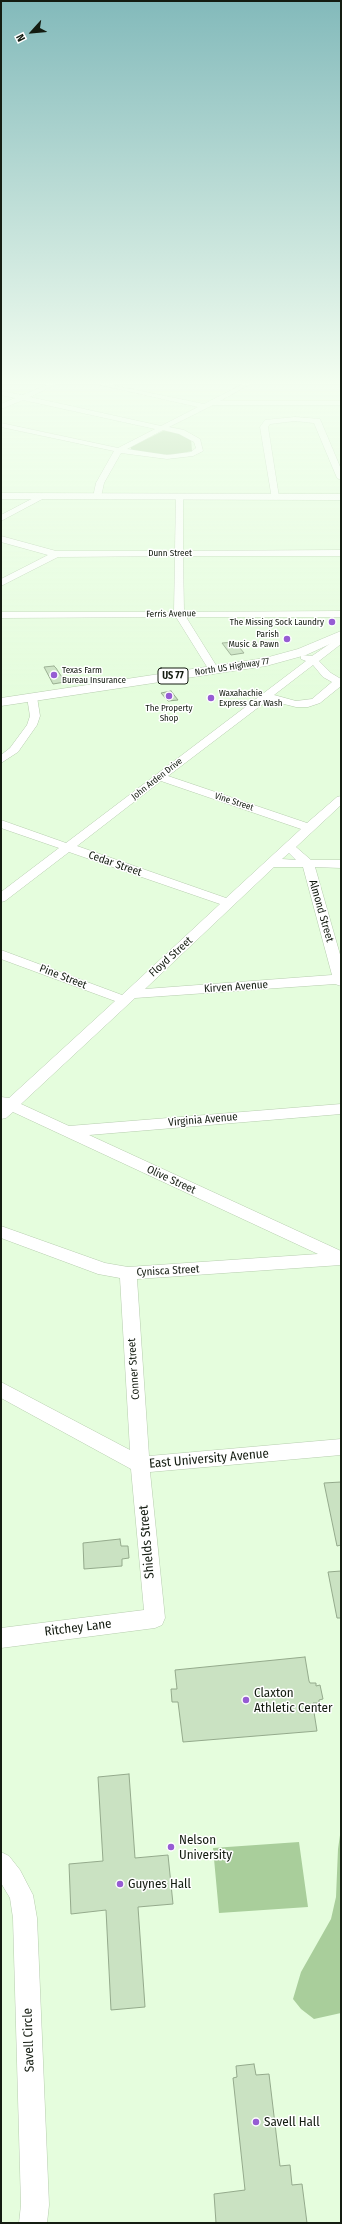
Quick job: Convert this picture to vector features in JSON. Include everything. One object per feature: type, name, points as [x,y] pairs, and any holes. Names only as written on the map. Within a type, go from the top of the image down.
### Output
[{"type":"main road","points":[[1,496],[341,497]]},
{"type":"main road","name":"North US Highway 77","points":[[1,702],[266,662],[296,654],[341,636]]},
{"type":"street","points":[[97,497],[99,489]]},
{"type":"street","points":[[274,489],[275,497]]},
{"type":"street","points":[[1,518],[44,496]]},
{"type":"street","points":[[179,497],[179,614],[214,670]]},
{"type":"street","name":"Dunn Street","points":[[1,539],[56,554],[341,553]]},
{"type":"street","points":[[1,583],[56,554]]},
{"type":"street","name":"Ferris Avenue","points":[[1,615],[341,614]]},
{"type":"street","name":"John Arden Drive","points":[[1,898],[341,639]]},
{"type":"street","points":[[265,696],[296,704],[308,704],[316,701],[339,682],[327,675],[314,661],[296,654]]},
{"type":"street","points":[[1,760],[14,750],[32,725],[36,716],[32,697]]},
{"type":"street","name":"Vine Street","points":[[158,777],[310,828]]},
{"type":"street","name":"Floyd Street","points":[[4,1107],[127,997],[341,799]]},
{"type":"street","name":"Cedar Street","points":[[1,824],[228,903]]},
{"type":"street","points":[[289,847],[308,864]]},
{"type":"street","points":[[271,863],[341,864]]},
{"type":"street","name":"Almond Street","points":[[308,864],[341,980]]},
{"type":"street","name":"Pine Street","points":[[1,954],[127,997]]},
{"type":"street","name":"Kirven Avenue","points":[[127,997],[341,980]]},
{"type":"street","name":"Olive Street","points":[[4,1107],[64,1131],[341,1258]]},
{"type":"street","name":"Virginia Avenue","points":[[64,1131],[341,1109]]},
{"type":"street","name":"Cynisca Street","points":[[1,1232],[104,1269],[128,1273],[150,1273],[341,1258]]},
{"type":"street","name":"Conner Street","points":[[128,1273],[140,1466]]},
{"type":"street","name":"East University Avenue","points":[[1,1389],[140,1466],[341,1447]]},
{"type":"street","name":"Shields Street","points":[[140,1466],[155,1618]]},
{"type":"street","name":"Ritchey Lane","points":[[1,1638],[155,1618]]},
{"type":"street","name":"Savell Circle","points":[[1,1864],[12,1878],[21,1895],[25,1918],[35,2205],[33,2223]]},
{"type":"green space","points":[[341,1828],[341,2013],[314,2019],[301,2009],[293,1999],[301,1972],[331,1919],[336,1897],[338,1849]]},
{"type":"green space","points":[[299,1842],[308,1907],[219,1913],[213,1848]]},
{"type":"building","points":[[235,642],[244,653],[231,655],[222,643]]},
{"type":"building","name":"Texas Farm Bureau Insurance","points":[[54,666],[65,682],[53,684],[44,667]]},
{"type":"building","name":"The Property Shop","points":[[171,691],[178,700],[168,701],[161,693]]},
{"type":"building","points":[[341,1482],[341,1545],[337,1546],[324,1483]]},
{"type":"building","points":[[120,1539],[121,1546],[128,1546],[129,1558],[122,1559],[122,1566],[84,1569],[83,1543]]},
{"type":"building","points":[[341,1571],[341,1618],[337,1618],[328,1572]]},
{"type":"building","name":"Claxton Athletic Center","points":[[305,1657],[309,1681],[310,1683],[316,1683],[316,1686],[320,1685],[323,1699],[319,1700],[319,1703],[313,1703],[317,1731],[183,1742],[178,1702],[172,1702],[171,1689],[177,1689],[175,1670]]},
{"type":"building","name":"Guynes Hall","points":[[129,1774],[135,1858],[168,1855],[173,1904],[138,1907],[145,2007],[111,2010],[106,1910],[71,1914],[69,1864],[103,1861],[98,1777]]},
{"type":"building","name":"Savell Hall","points":[[254,2064],[256,2075],[269,2074],[280,2166],[290,2165],[292,2185],[302,2184],[307,2223],[216,2223],[214,2194],[245,2190],[233,2078],[237,2077],[236,2066]]},
{"type":"place","name":"The Missing Sock Laundry","points":[[332,622]]},
{"type":"place","name":"Parish Music & Pawn","points":[[287,639]]},
{"type":"place","name":"Texas Farm Bureau Insurance","points":[[54,675]]},
{"type":"place","name":"The Property Shop","points":[[169,696]]},
{"type":"place","name":"Waxahachie Express Car Wash","points":[[211,698]]},
{"type":"place","name":"Claxton Athletic Center","points":[[246,1700]]},
{"type":"place","name":"Nelson University","points":[[171,1847]]},
{"type":"place","name":"Guynes Hall","points":[[120,1884]]},
{"type":"place","name":"Savell Hall","points":[[256,2122]]}]
